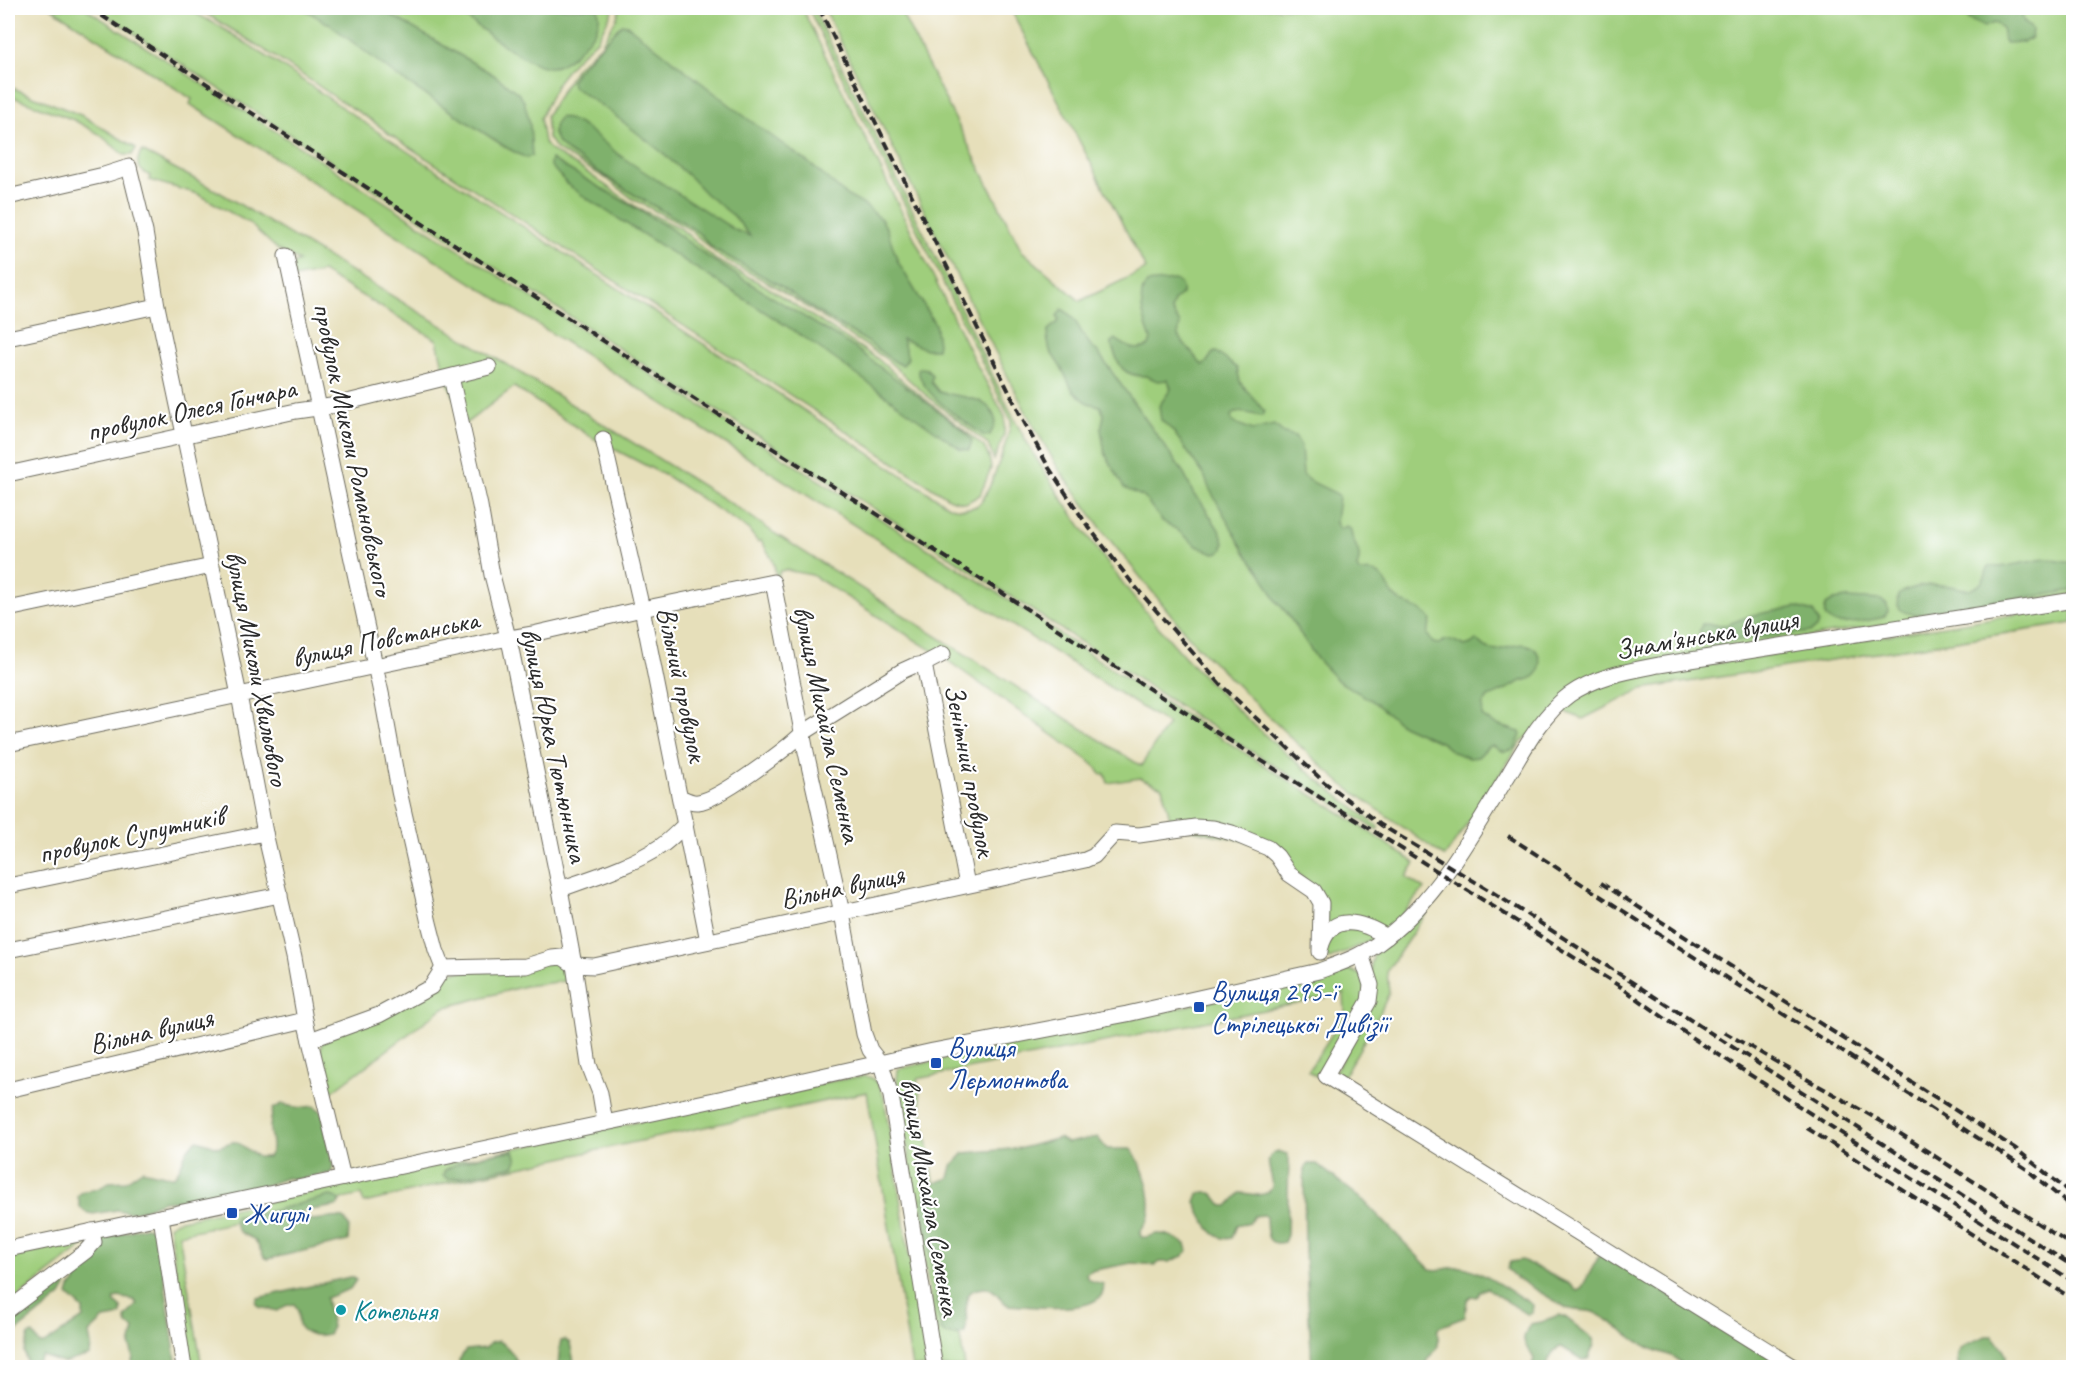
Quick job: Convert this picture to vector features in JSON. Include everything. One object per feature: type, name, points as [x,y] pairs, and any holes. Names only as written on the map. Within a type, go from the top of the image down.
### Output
[{"type":"street","name":"вулиця Миколи Хвильового","points":[[8,197],[129,167],[146,232],[157,306],[239,695],[265,833],[305,1020],[343,1178]]},
{"type":"street","name":"провулок Миколи Романовського","points":[[286,256],[375,666],[399,791],[429,923],[443,968]]},
{"type":"street","points":[[8,338],[157,306]]},
{"type":"street","name":"провулок Олеся Гончара","points":[[8,474],[320,408],[489,367]]},
{"type":"street","name":"вулиця Юрка Тютюнника","points":[[451,377],[560,889],[589,1065],[600,1093],[605,1123]]},
{"type":"street","name":"Вільний провулок","points":[[603,440],[642,609],[708,941]]},
{"type":"street","points":[[8,609],[212,566]]},
{"type":"street","name":"вулиця Повстанська","points":[[8,744],[773,582]]},
{"type":"street","name":"вулиця Михайла Семенка","points":[[773,582],[842,913],[864,1034],[870,1050],[881,1064],[891,1096],[935,1368]]},
{"type":"street","name":"Знам'янська вулиця","points":[[8,1250],[933,1051],[1127,1014],[1318,971],[1361,954],[1387,937],[1414,913],[1443,876],[1526,745],[1542,724],[1570,695],[1597,680],[1659,665],[2073,600]]},
{"type":"street","points":[[680,797],[697,802],[709,799],[789,746],[803,733],[902,671],[924,664],[943,654]]},
{"type":"street","name":"Зенітний провулок","points":[[924,664],[967,885]]},
{"type":"street","points":[[560,889],[604,874],[635,860],[660,846],[686,824]]},
{"type":"street","name":"Вільна вулиця","points":[[443,968],[526,966],[562,957],[574,965],[594,966],[1085,860],[1094,856],[1111,834],[1115,833],[1139,835],[1195,827],[1213,828],[1268,848],[1277,856],[1289,874],[1314,891],[1321,903],[1318,971]]},
{"type":"street","name":"провулок Супутників","points":[[8,886],[265,833]]},
{"type":"street","points":[[8,950],[280,896]]},
{"type":"street","name":"Вільна вулиця","points":[[1320,952],[1327,934],[1338,925],[1361,923],[1387,937]]},
{"type":"street","points":[[1361,954],[1371,986],[1369,1001],[1326,1076],[1796,1368]]},
{"type":"street","points":[[310,1040],[379,1016],[431,987],[443,968]]},
{"type":"street","name":"Вільна вулиця","points":[[8,1090],[305,1020]]},
{"type":"street","points":[[162,1217],[184,1368]]},
{"type":"street","points":[[8,1310],[86,1251],[94,1242],[92,1231]]},
{"type":"green space","points":[[51,8],[85,8],[655,377],[992,589],[1118,673],[1347,817],[1415,863],[1406,877],[1424,889],[1395,923],[1371,940],[1330,959],[1324,956],[1325,901],[1270,846],[1172,826],[1162,787],[1140,778],[1108,783],[1105,774],[1101,775],[1088,760],[944,658],[812,575],[785,570],[780,571],[777,579],[773,561],[761,540],[758,542],[748,529],[668,477],[593,438],[514,387],[465,424],[445,375],[437,340],[322,272],[294,278],[293,264],[299,261],[278,250],[249,223],[198,194],[149,180],[150,176],[138,166],[138,159],[142,151],[219,192],[537,383],[743,511],[774,533],[1141,766],[1168,724],[196,108],[190,104],[192,99]]},
{"type":"green space","points":[[95,8],[186,8],[221,27],[950,507],[972,508],[978,505],[988,491],[1003,452],[1011,421],[808,8],[813,8],[1008,406],[1031,450],[1067,507],[1145,611],[1203,676],[1279,747],[1379,827],[1377,830],[1198,718],[913,533],[657,373]]},
{"type":"green space","points":[[196,8],[614,8],[597,40],[575,60],[559,80],[540,118],[544,142],[550,150],[638,208],[680,228],[716,260],[764,285],[878,359],[984,447],[991,468],[980,495],[966,503],[950,499],[389,134],[267,51]]},
{"type":"green space","points":[[302,8],[379,8],[494,75],[518,93],[524,101],[530,124],[532,156],[526,158],[507,148],[398,77],[329,24]]},
{"type":"green space","points":[[453,8],[597,8],[599,21],[591,37],[567,61],[551,67],[529,60],[515,52]]},
{"type":"green space","points":[[620,8],[802,8],[973,358],[1005,417],[1004,435],[994,460],[988,444],[928,397],[885,358],[776,287],[720,257],[689,229],[633,199],[607,179],[556,149],[548,138],[546,116],[576,68],[601,45]]},
{"type":"green space","points":[[824,8],[899,8],[1022,251],[1080,301],[1146,269],[1010,8],[2073,8],[2073,594],[1612,669],[1522,741],[1445,857],[1342,784],[1289,736],[1195,644],[1106,535],[1058,468],[1027,414]]},
{"type":"green space","points":[[1968,8],[2020,8],[2024,22],[2032,29],[2031,38],[2024,42],[2005,43],[2001,27],[1994,23],[1984,27],[1968,19]]},
{"type":"green space","points":[[622,24],[627,25],[809,163],[846,195],[866,206],[881,219],[887,229],[898,262],[935,324],[937,349],[926,349],[902,339],[908,358],[903,365],[897,363],[779,285],[716,250],[686,224],[636,196],[565,150],[558,143],[553,132],[556,122],[560,117],[569,119],[593,133],[650,176],[735,230],[750,236],[734,216],[706,194],[659,150],[572,86],[571,81],[577,71]]},
{"type":"green space","points":[[8,86],[83,116],[136,148],[132,155],[124,155],[99,134],[74,120],[8,95]]},
{"type":"green space","points":[[551,159],[668,227],[712,260],[855,348],[964,431],[972,441],[969,450],[961,449],[942,436],[804,337],[589,200],[568,185],[550,165]]},
{"type":"green space","points":[[1174,280],[1181,285],[1182,291],[1182,294],[1174,301],[1171,310],[1180,324],[1178,336],[1202,365],[1216,352],[1237,368],[1240,382],[1264,411],[1262,416],[1235,413],[1231,415],[1232,422],[1253,430],[1274,425],[1284,433],[1295,436],[1301,446],[1303,475],[1339,496],[1336,523],[1340,529],[1347,526],[1351,530],[1359,556],[1357,567],[1359,572],[1378,574],[1395,597],[1427,615],[1431,620],[1427,634],[1433,643],[1439,644],[1449,640],[1464,646],[1476,640],[1494,650],[1520,644],[1535,649],[1539,657],[1538,673],[1530,679],[1488,697],[1483,705],[1482,716],[1494,724],[1520,732],[1521,735],[1515,748],[1504,752],[1493,746],[1488,747],[1478,757],[1469,758],[1453,752],[1442,743],[1402,725],[1371,700],[1338,681],[1317,659],[1245,552],[1204,475],[1173,431],[1161,420],[1159,406],[1171,389],[1168,380],[1158,381],[1126,371],[1119,363],[1111,344],[1115,339],[1135,349],[1149,346],[1151,339],[1141,302],[1143,289],[1147,283]]},
{"type":"green space","points":[[1062,309],[1073,318],[1087,341],[1097,351],[1183,472],[1194,495],[1221,533],[1224,542],[1220,552],[1214,553],[1197,546],[1162,521],[1144,497],[1124,488],[1105,453],[1101,429],[1104,415],[1100,406],[1088,403],[1073,391],[1050,351],[1048,330],[1057,323],[1059,319],[1057,316]]},
{"type":"green space","points":[[927,369],[932,375],[931,382],[939,392],[973,399],[988,406],[996,422],[990,435],[984,436],[935,398],[921,380],[918,370]]},
{"type":"green space","points":[[2045,559],[2073,563],[2073,590],[1918,614],[1905,612],[1898,605],[1898,595],[1909,589],[1937,585],[1970,589],[1983,581],[1989,566],[2000,567]]},
{"type":"green space","points":[[1847,598],[1881,600],[1887,605],[1888,611],[1881,618],[1855,623],[1835,623],[1828,620],[1825,614],[1826,605],[1834,600]]},
{"type":"green space","points":[[2073,605],[2073,623],[1642,689],[1583,719],[1562,711],[1586,692],[1616,680]]},
{"type":"green space","points":[[1797,607],[1813,612],[1819,622],[1817,628],[1810,632],[1723,642],[1717,647],[1703,642],[1699,633],[1702,624],[1726,625],[1752,615]]},
{"type":"green space","points":[[1445,885],[1387,971],[1389,993],[1378,1017],[1341,1081],[1335,1072],[1372,1003],[1371,966],[1374,954],[1393,941]]},
{"type":"green space","points":[[552,961],[569,967],[572,980],[525,986],[443,1008],[329,1094],[320,1052],[323,1041],[446,973]]},
{"type":"green space","points":[[1348,969],[1362,976],[1365,984],[1364,999],[1317,1077],[1308,1071],[1345,1014],[1344,994],[917,1079],[965,1367],[941,1367],[897,1081],[898,1069]]},
{"type":"green space","points":[[865,1076],[876,1081],[884,1098],[927,1367],[912,1367],[867,1092],[446,1183],[364,1203],[361,1195],[179,1234],[202,1367],[191,1367],[169,1226],[176,1221],[821,1083]]},
{"type":"green space","points":[[282,1104],[297,1108],[314,1106],[322,1112],[333,1166],[331,1173],[298,1179],[286,1178],[261,1187],[201,1199],[163,1201],[139,1211],[117,1210],[93,1214],[85,1212],[80,1207],[78,1196],[82,1192],[100,1188],[109,1182],[126,1181],[142,1170],[174,1176],[188,1148],[198,1140],[218,1147],[237,1142],[258,1157],[268,1157],[272,1147],[270,1129],[273,1109]]},
{"type":"green space","points":[[1097,1137],[1107,1149],[1131,1149],[1140,1164],[1150,1199],[1148,1218],[1140,1233],[1141,1237],[1157,1234],[1169,1235],[1186,1244],[1188,1250],[1183,1256],[1156,1265],[1132,1263],[1090,1271],[1086,1274],[1087,1277],[1103,1284],[1102,1294],[1094,1301],[1081,1305],[1048,1307],[1008,1305],[991,1289],[977,1289],[971,1292],[966,1302],[967,1322],[964,1334],[952,1335],[941,1330],[923,1207],[924,1196],[932,1184],[949,1178],[952,1166],[964,1153],[1022,1148],[1059,1138],[1067,1143]]},
{"type":"green space","points":[[514,1151],[517,1160],[514,1166],[458,1178],[448,1179],[443,1176],[445,1170],[460,1163]]},
{"type":"green space","points":[[1278,1151],[1287,1154],[1289,1159],[1287,1235],[1284,1242],[1278,1243],[1270,1240],[1264,1215],[1254,1216],[1250,1222],[1237,1225],[1232,1238],[1225,1239],[1213,1233],[1195,1202],[1198,1194],[1211,1193],[1223,1206],[1228,1206],[1240,1193],[1259,1195],[1268,1192],[1272,1187],[1269,1161],[1271,1155]]},
{"type":"green space","points":[[1307,1164],[1317,1164],[1363,1200],[1430,1269],[1459,1267],[1478,1272],[1533,1305],[1532,1313],[1526,1314],[1487,1288],[1477,1297],[1471,1296],[1467,1300],[1465,1317],[1439,1327],[1438,1345],[1426,1361],[1425,1367],[1406,1365],[1403,1368],[1312,1367],[1305,1251],[1304,1169]]},
{"type":"green space","points":[[330,1196],[337,1198],[340,1202],[337,1206],[304,1211],[301,1217],[311,1220],[344,1218],[349,1226],[348,1241],[268,1259],[264,1257],[255,1240],[236,1228],[235,1216],[263,1213]]},
{"type":"green space","points":[[145,1227],[154,1229],[158,1237],[177,1367],[131,1367],[133,1357],[130,1346],[134,1329],[127,1324],[125,1318],[137,1304],[134,1300],[118,1297],[114,1299],[121,1307],[121,1314],[104,1319],[89,1333],[90,1355],[63,1363],[42,1356],[36,1364],[32,1366],[27,1364],[24,1352],[29,1335],[33,1334],[40,1344],[44,1344],[83,1318],[83,1309],[68,1295],[70,1288],[76,1282],[74,1270],[76,1266],[98,1249],[103,1238]]},
{"type":"green space","points":[[86,1240],[87,1243],[8,1305],[8,1255]]},
{"type":"green space","points":[[1600,1254],[1792,1367],[1713,1368],[1701,1364],[1695,1367],[1683,1367],[1675,1358],[1640,1343],[1602,1316],[1590,1311],[1567,1308],[1517,1279],[1507,1269],[1510,1262],[1522,1260],[1569,1284],[1577,1291],[1581,1289]]},
{"type":"green space","points":[[350,1277],[356,1280],[350,1289],[326,1298],[332,1327],[328,1334],[315,1335],[303,1330],[300,1327],[297,1308],[294,1304],[278,1311],[259,1307],[256,1302],[258,1298]]},
{"type":"green space","points":[[60,1278],[65,1281],[66,1287],[61,1296],[8,1338],[8,1318]]},
{"type":"green space","points":[[1558,1315],[1565,1317],[1593,1339],[1594,1345],[1588,1359],[1582,1360],[1562,1347],[1550,1357],[1546,1367],[1531,1367],[1534,1359],[1524,1343],[1526,1331],[1530,1324]]},
{"type":"green space","points":[[1986,1336],[1993,1336],[2003,1348],[2006,1355],[2005,1364],[1998,1367],[1959,1367],[1957,1360],[1960,1350],[1969,1343]]},
{"type":"green space","points":[[565,1340],[570,1343],[575,1367],[558,1367],[560,1344]]},
{"type":"green space","points":[[498,1341],[511,1352],[518,1367],[459,1367],[459,1360],[466,1350],[486,1348],[490,1343]]},
{"type":"railway","points":[[90,8],[656,375],[1621,987],[1691,1037],[2074,1282]]},
{"type":"railway","points":[[819,8],[1049,468],[1087,525],[1133,584],[1221,685],[1324,782],[1381,825],[1492,892],[2074,1267]]},
{"type":"railway","points":[[1508,836],[2025,1168],[2074,1209]]},
{"type":"railway","points":[[1601,883],[2016,1149],[2074,1196]]},
{"type":"railway","points":[[1724,1032],[1884,1123],[2074,1247]]},
{"type":"railway","points":[[1807,1128],[2074,1300]]},
{"type":"place","name":"Вулиця 295-ї Стрілецької Дивізії","points":[[1199,1007]]},
{"type":"place","name":"Вулиця Лєрмонтова","points":[[936,1063]]},
{"type":"place","name":"Жигулі","points":[[232,1213]]},
{"type":"place","name":"Котельня","points":[[341,1310]]}]
